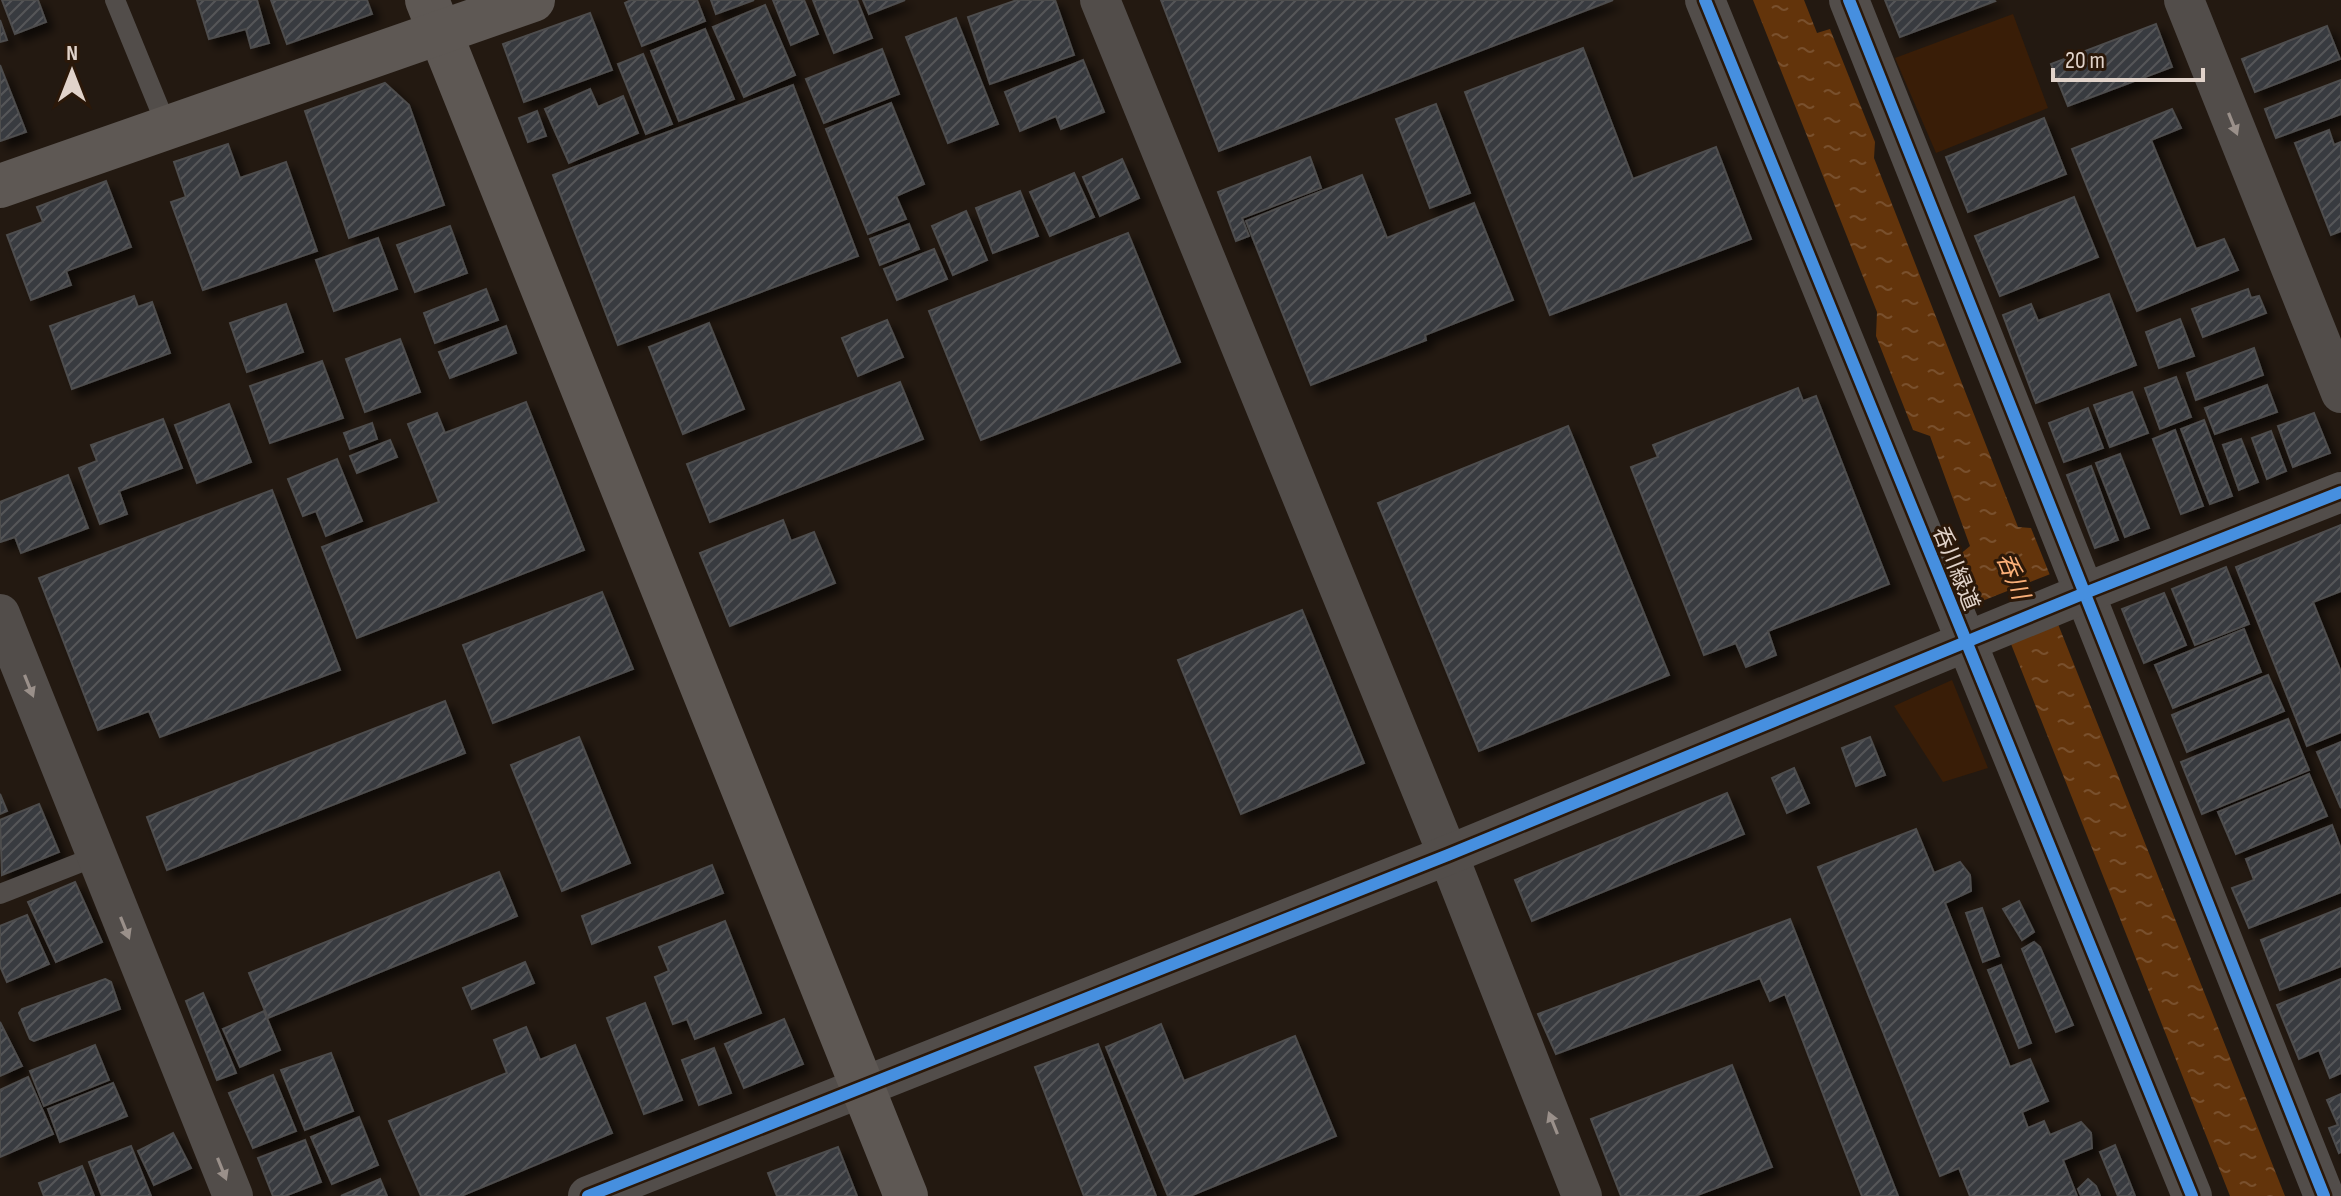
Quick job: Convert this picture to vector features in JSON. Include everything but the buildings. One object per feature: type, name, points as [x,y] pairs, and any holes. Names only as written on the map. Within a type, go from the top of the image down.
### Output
[{"type":"street","points":[[0,186],[167,127],[434,16],[533,0]]},
{"type":"street","points":[[1100,0],[1448,855],[1582,1196]]},
{"type":"street","name":"呑川緑道","points":[[1705,0],[1976,639],[2192,1196]]},
{"type":"street","points":[[1849,0],[2078,596],[2324,1196]]},
{"type":"street","points":[[2184,0],[2341,393]]},
{"type":"street","points":[[434,16],[906,1196]]},
{"type":"street","points":[[588,1196],[1448,855],[2078,596],[2341,492]]},
{"type":"street","points":[[0,614],[233,1196]]},
{"type":"lane","points":[[115,0],[167,127]]},
{"type":"lane","points":[[0,894],[97,856]]},
{"type":"shaded area","points":[[2013,14],[2048,108],[1936,153],[1895,58]]},
{"type":"shaded area","points":[[1952,680],[1988,768],[1943,782],[1894,706]]},
{"type":"water","name":"呑川","points":[[1753,0],[1804,0],[1817,33],[1830,29],[1875,142],[1874,158],[2018,527],[2031,528],[2068,620],[2058,624],[2285,1196],[2230,1196],[2011,644],[1994,649],[1958,556],[1970,546],[1930,436],[1913,430],[1876,336],[1877,312]]},
{"type":"pier","points":[[2053,573],[2072,620],[1990,651],[1972,605]]},
{"type":"cycle path","points":[[1705,0],[2192,1196]]},
{"type":"cycle path","points":[[1849,0],[2324,1196]]},
{"type":"cycle path","points":[[588,1196],[1448,855],[2085,593],[2341,492]]}]
